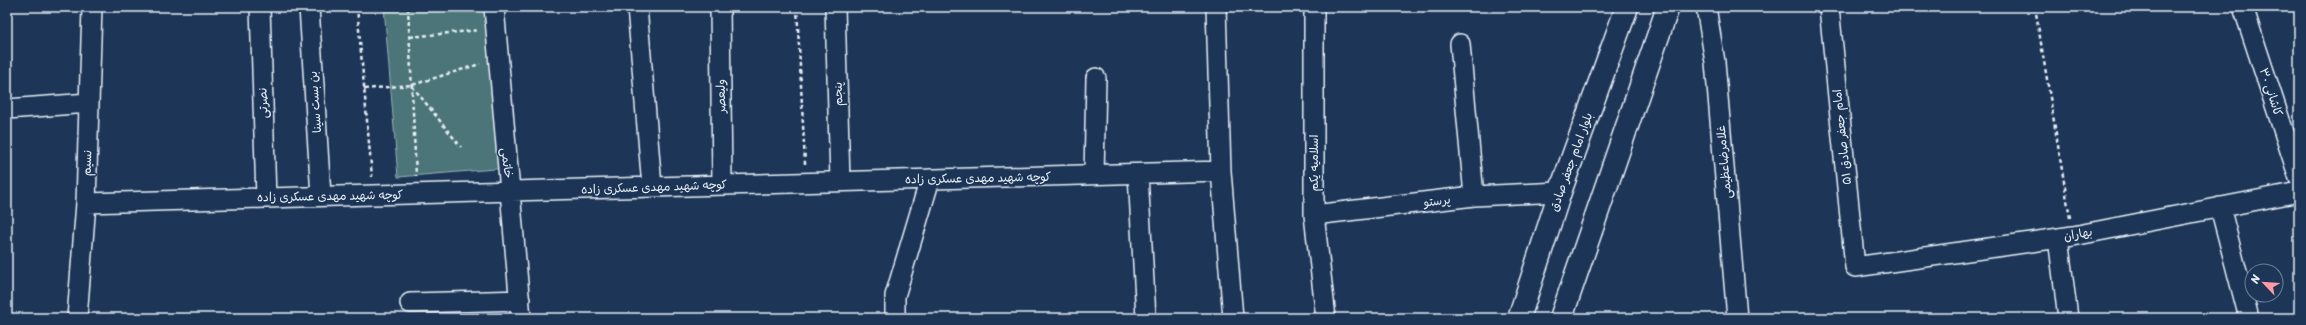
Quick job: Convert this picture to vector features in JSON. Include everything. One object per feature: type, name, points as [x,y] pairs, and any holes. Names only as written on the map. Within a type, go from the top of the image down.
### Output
[{"type":"main road","name":"بلوار امام جعفر صادق","points":[[1518,318],[1560,192],[1627,7]]},
{"type":"main road","points":[[1561,318],[1668,7]]},
{"type":"street","name":"نسیم","points":[[77,318],[86,203],[92,7]]},
{"type":"street","name":"نصرتی","points":[[260,7],[266,198]]},
{"type":"street","name":"بن بست سینا","points":[[309,7],[321,196]]},
{"type":"street","name":"خاتمی","points":[[494,7],[520,309]]},
{"type":"street","points":[[637,7],[652,187]]},
{"type":"street","name":"ولیعصر","points":[[720,7],[722,185]]},
{"type":"street","name":"پنجم","points":[[835,7],[840,181]]},
{"type":"street","points":[[1216,7],[1222,171],[1233,318]]},
{"type":"street","name":"اسلامیه یکم","points":[[1314,7],[1314,215],[1326,318]]},
{"type":"street","name":"غلامرضاعظیمی","points":[[1706,7],[1715,62],[1732,317]]},
{"type":"street","name":"کاشانی ۳۰","points":[[2243,7],[2299,178]]},
{"type":"street","name":"امام جعفر صادق ۵۱","points":[[1834,8],[1855,267]]},
{"type":"street","points":[[1460,44],[1474,196]]},
{"type":"street","points":[[1094,175],[1096,78]]},
{"type":"street","points":[[7,109],[89,103]]},
{"type":"street","name":"کوچه شهید مهدی عسکری زاده","points":[[86,203],[511,192],[930,178],[1222,171]]},
{"type":"street","points":[[1138,174],[1146,318]]},
{"type":"street","points":[[895,318],[895,296],[930,178]]},
{"type":"street","name":"پرستو","points":[[1314,215],[1474,196],[1560,192]]},
{"type":"street","name":"بهاران","points":[[1855,267],[2065,237],[2299,192]]},
{"type":"street","points":[[2220,207],[2249,318]]},
{"type":"street","points":[[2065,237],[2068,318]]},
{"type":"street","points":[[410,303],[520,309]]},
{"type":"path","points":[[357,7],[374,195]]},
{"type":"path","points":[[408,7],[417,194]]},
{"type":"path","points":[[798,7],[806,182]]},
{"type":"path","points":[[2035,7],[2065,237]]},
{"type":"path","points":[[410,37],[495,28]]},
{"type":"path","points":[[364,89],[412,85],[498,59]]},
{"type":"path","points":[[412,85],[461,147]]},
{"type":"green space","points":[[384,7],[494,7],[507,168],[398,177]]}]
